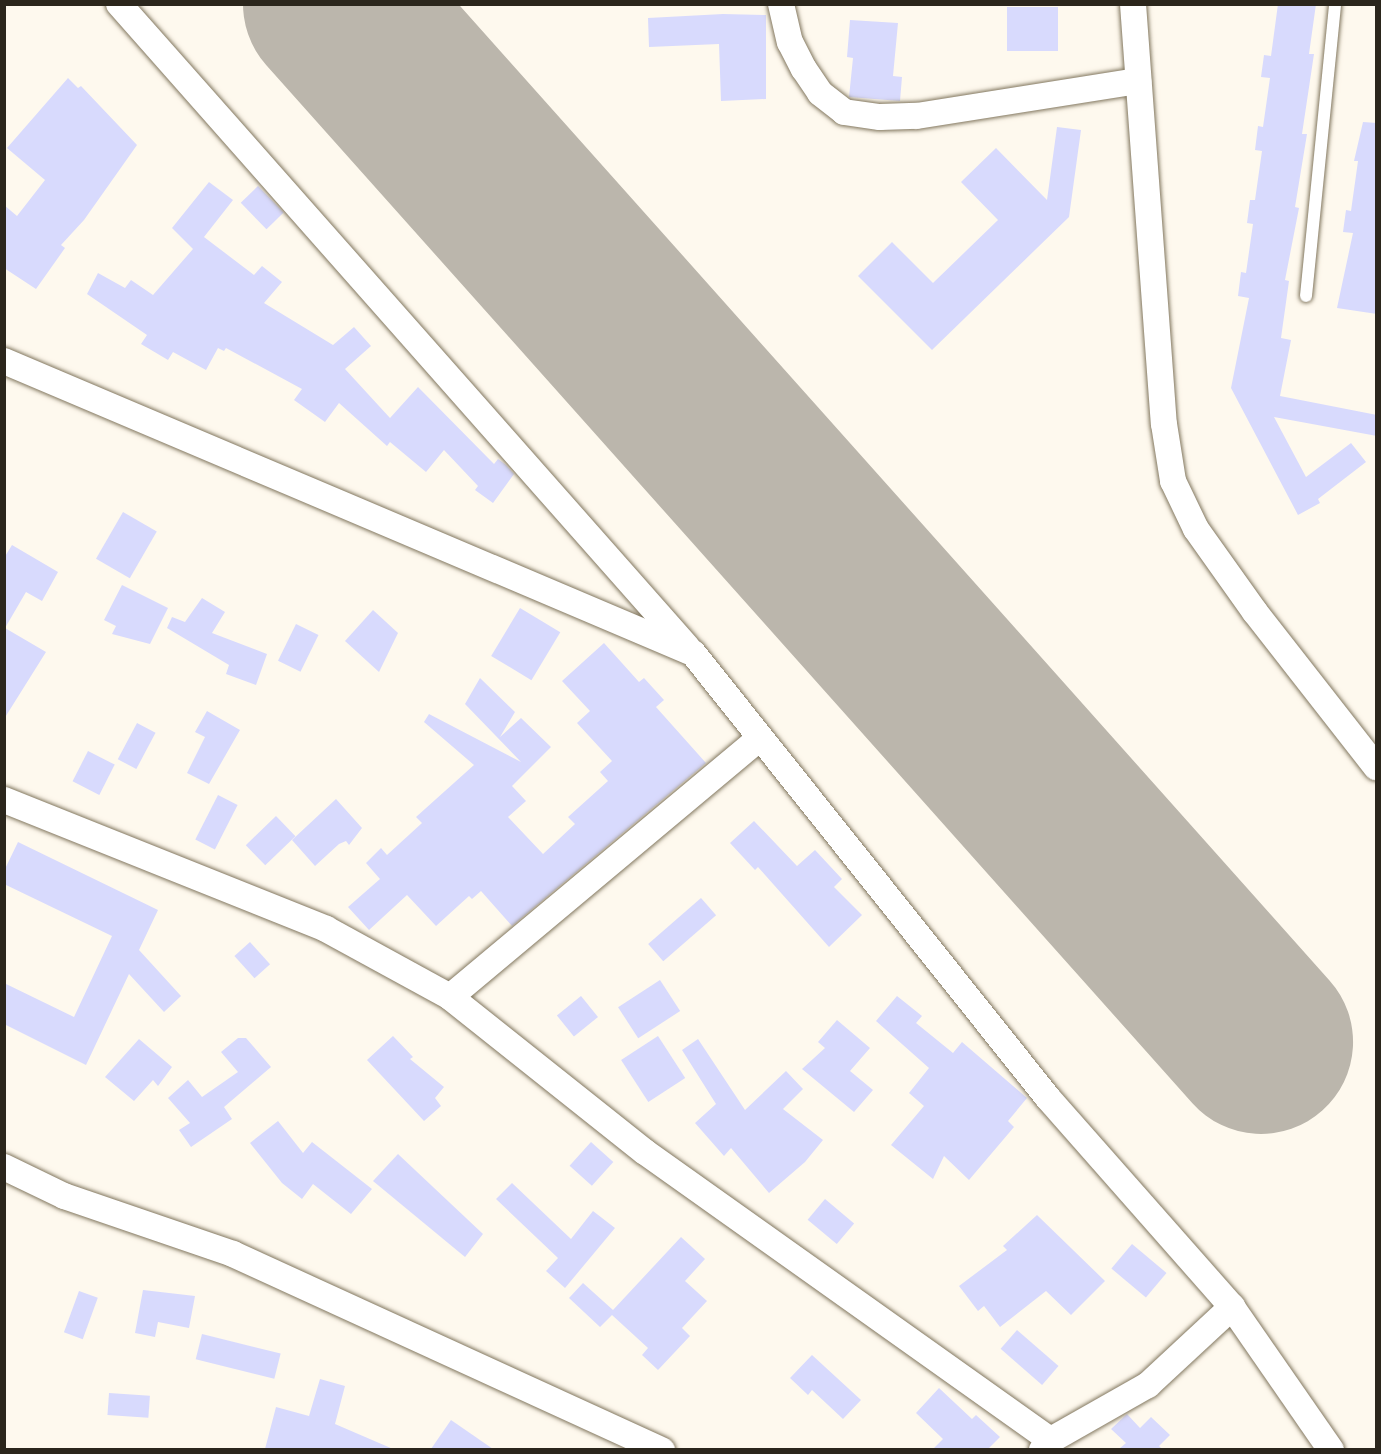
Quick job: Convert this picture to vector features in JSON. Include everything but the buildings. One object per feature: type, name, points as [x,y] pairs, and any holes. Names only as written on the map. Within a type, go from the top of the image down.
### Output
[{"type":"street","points":[[119,4],[693,653],[1048,1098],[1232,1307],[1331,1449]]},
{"type":"street","points":[[781,4],[790,42],[804,69],[820,93],[844,112],[917,116],[1138,81]]},
{"type":"street","points":[[1133,4],[1164,424],[1173,481],[1196,529],[1255,612],[1377,767]]},
{"type":"street","points":[[4,361],[693,653]]},
{"type":"street","points":[[450,997],[760,738]]},
{"type":"street","points":[[4,800],[326,929],[450,997],[645,1152],[1046,1444],[1148,1385],[1232,1307]]},
{"type":"street","points":[[4,1167],[64,1196],[233,1254],[662,1449]]},
{"type":"lane","points":[[1306,296],[1335,4]]},
{"type":"runway","points":[[335,4],[1261,1042]]}]
